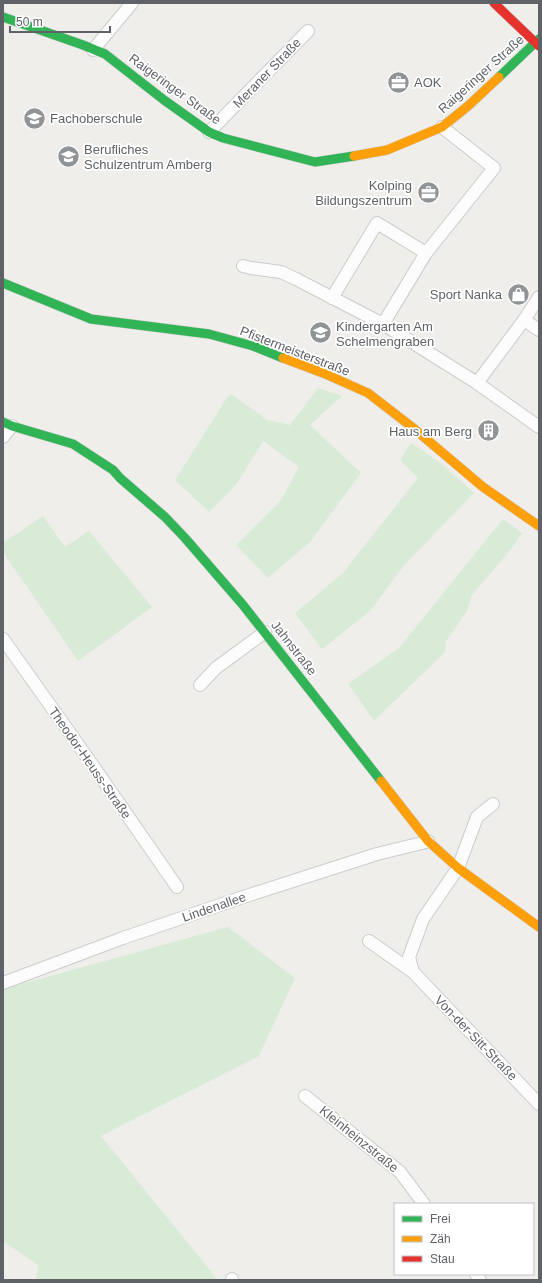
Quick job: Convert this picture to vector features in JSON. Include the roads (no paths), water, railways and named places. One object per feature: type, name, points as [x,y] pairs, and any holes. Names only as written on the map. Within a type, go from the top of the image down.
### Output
[{"type":"street","points":[[93,50],[132,3]]},
{"type":"street","points":[[494,3],[538,42]]},
{"type":"street","name":"Raigeringer Straße","points":[[3,17],[105,54],[164,100],[209,132],[223,138],[315,162],[387,150],[442,127],[468,106],[538,42]]},
{"type":"street","name":"Meraner Straße","points":[[209,132],[308,31]]},
{"type":"street","points":[[382,324],[426,253],[494,168],[442,127]]},
{"type":"street","points":[[332,298],[377,223],[426,253]]},
{"type":"street","points":[[243,266],[281,272],[382,324],[477,382],[539,427]]},
{"type":"street","name":"Pfistermeisterstraße","points":[[3,283],[91,319],[209,334],[253,346],[330,376],[368,394],[412,427],[484,487],[539,526]]},
{"type":"street","points":[[477,382],[524,320],[539,297]]},
{"type":"street","points":[[524,320],[539,330]]},
{"type":"street","points":[[3,437],[7,424]]},
{"type":"street","name":"Jahnstraße","points":[[7,424],[73,444],[113,470],[120,478],[165,517],[186,538],[265,632],[428,841],[458,868],[539,927]]},
{"type":"street","points":[[200,685],[216,668],[265,632]]},
{"type":"street","name":"Theodor-Heuss-Straße","points":[[3,639],[177,887]]},
{"type":"street","points":[[412,972],[410,957],[423,919],[458,868],[477,817],[493,804]]},
{"type":"street","name":"Lindenallee","points":[[3,983],[123,938],[240,898],[378,854],[428,841]]},
{"type":"street","name":"Von-der-Sitt-Straße","points":[[369,941],[412,972],[539,1104]]},
{"type":"street","name":"Kleinheinzstraße","points":[[305,1096],[400,1172],[423,1203]]},
{"type":"place","name":"AOK","points":[[398,82]]},
{"type":"place","name":"Fachoberschule","points":[[35,118]]},
{"type":"place","name":"Berufliches Schulzentrum Amberg","points":[[69,156]]},
{"type":"place","name":"Kolping Bildungszentrum","points":[[428,192]]},
{"type":"place","name":"Sport Nanka","points":[[518,294]]},
{"type":"place","name":"Kindergarten Am Schelmengraben","points":[[320,333]]},
{"type":"place","name":"Haus am Berg","points":[[488,431]]}]
